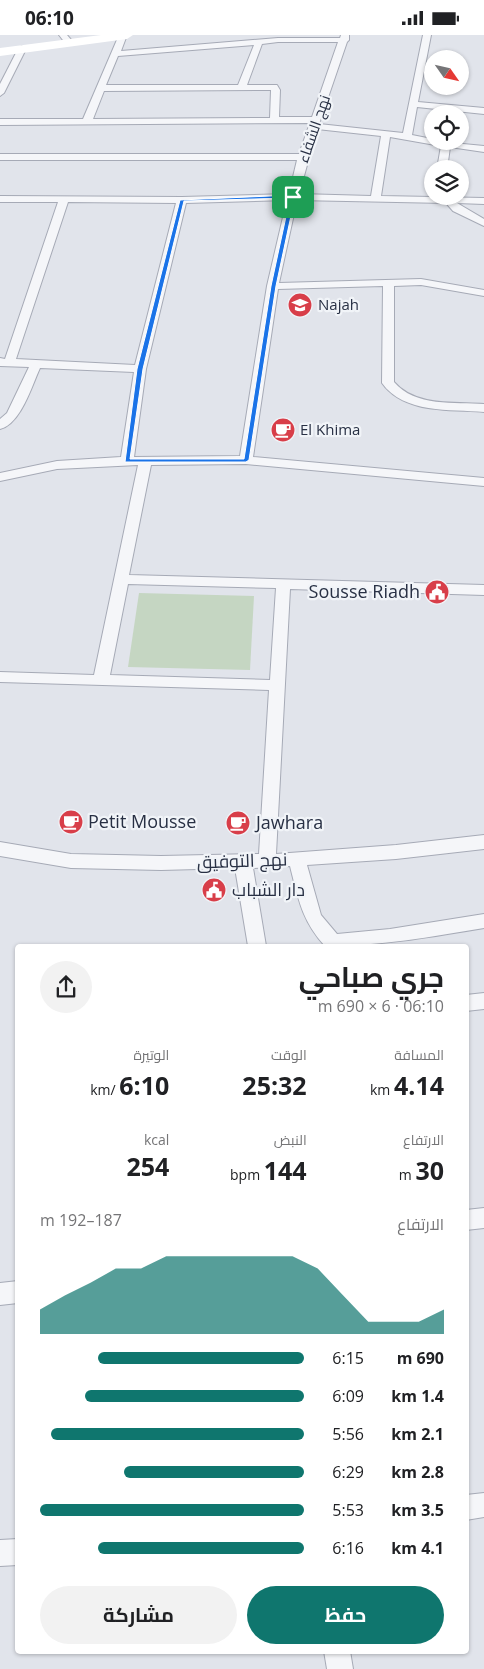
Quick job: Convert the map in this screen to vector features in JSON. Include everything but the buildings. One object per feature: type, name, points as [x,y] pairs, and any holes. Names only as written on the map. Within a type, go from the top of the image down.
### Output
[{"type":"street","points":[[0,52],[22,49],[66,38],[125,35]]},
{"type":"street","points":[[87,121],[114,54],[125,35]]},
{"type":"street","points":[[407,136],[427,35]]},
{"type":"street","points":[[114,54],[278,40],[345,37]]},
{"type":"street","name":"نهج الشفاء","points":[[246,460],[273,286],[293,197],[303,157],[345,37]]},
{"type":"street","points":[[242,87],[259,42]]},
{"type":"street","points":[[0,93],[22,49]]},
{"type":"street","points":[[0,73],[12,71]]},
{"type":"street","points":[[101,88],[268,86],[276,90],[274,120]]},
{"type":"street","points":[[413,104],[484,111]]},
{"type":"street","points":[[0,122],[274,120],[316,123],[407,136],[424,141]]},
{"type":"street","points":[[376,198],[386,134]]},
{"type":"street","points":[[469,147],[484,149]]},
{"type":"street","points":[[0,157],[303,157]]},
{"type":"street","points":[[0,199],[182,200],[293,197],[424,199]]},
{"type":"street","points":[[64,200],[4,363],[140,369]]},
{"type":"street","points":[[127,461],[140,369],[182,200]]},
{"type":"street","points":[[469,200],[484,201]]},
{"type":"street","points":[[450,205],[484,223]]},
{"type":"street","points":[[273,286],[421,282],[484,293]]},
{"type":"street","points":[[389,283],[388,383],[393,392],[406,399],[484,408]]},
{"type":"street","points":[[0,425],[12,415],[36,364]]},
{"type":"street","points":[[0,477],[57,465],[127,461],[246,460],[484,482]]},
{"type":"street","points":[[102,680],[145,461]]},
{"type":"street","points":[[121,579],[283,585],[484,589]]},
{"type":"street","points":[[267,861],[283,585]]},
{"type":"street","points":[[0,677],[277,685]]},
{"type":"street","name":"نهج التوفيق","points":[[0,849],[71,861],[243,862],[396,853],[484,842]]},
{"type":"street","points":[[297,859],[313,920],[321,933],[333,944],[484,921]]},
{"type":"street","points":[[243,862],[257,944]]},
{"type":"street","points":[[469,1003],[484,1001]]},
{"type":"street","points":[[469,1219],[484,1218]]},
{"type":"street","points":[[0,1294],[15,1292]]},
{"type":"street","points":[[469,1508],[484,1505]]},
{"type":"street","points":[[0,1553],[15,1552]]},
{"type":"street","points":[[338,1654],[340,1669]]},
{"type":"green space","points":[[139,593],[254,596],[250,670],[128,667]]},
{"type":"place","name":"Najah","points":[[300,305]]},
{"type":"place","name":"El Khima","points":[[283,430]]},
{"type":"place","name":"Sousse Riadh","points":[[437,592]]},
{"type":"place","name":"Petit Mousse","points":[[71,822]]},
{"type":"place","name":"Jawhara","points":[[238,823]]},
{"type":"place","name":"دار الشباب","points":[[214,890]]},
{"type":"route","points":[[293,197],[273,286],[246,460],[127,461],[140,369],[182,200],[293,197]]}]
